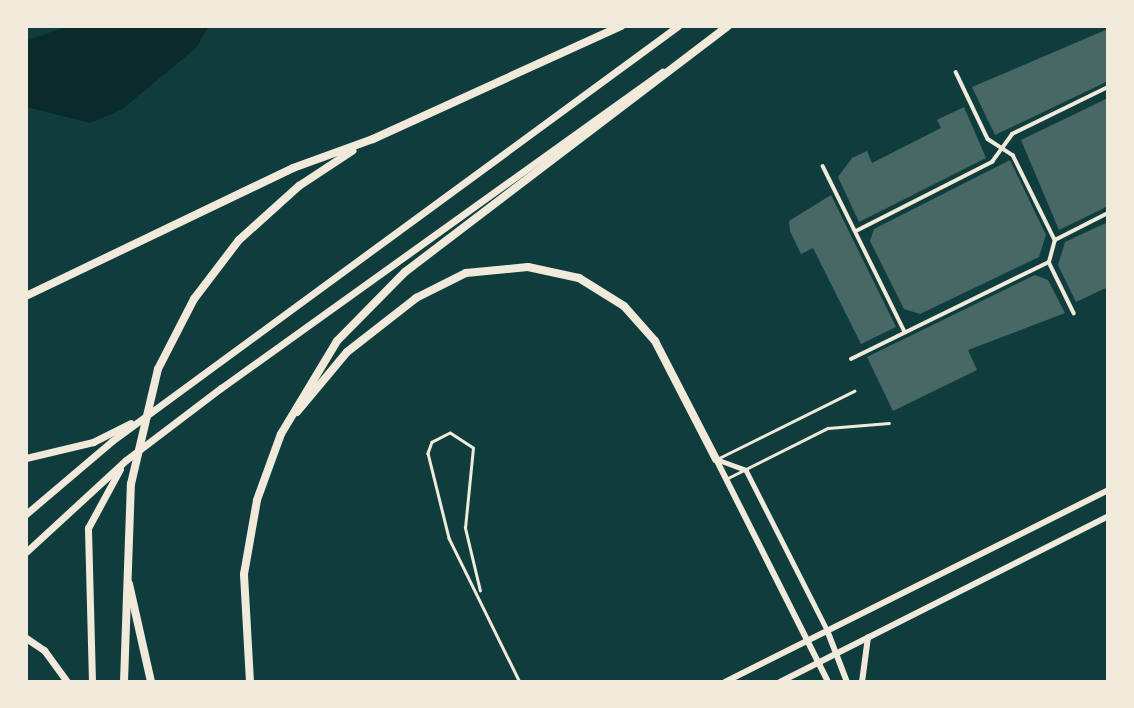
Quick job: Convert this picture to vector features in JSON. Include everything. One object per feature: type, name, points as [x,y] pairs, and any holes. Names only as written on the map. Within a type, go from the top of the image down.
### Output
[{"type":"highway","points":[[26,296],[293,168],[373,139],[621,26]]},
{"type":"highway","points":[[26,514],[150,414],[678,26]]},
{"type":"highway","points":[[250,682],[244,574],[257,500],[281,434],[317,370],[382,292],[727,26]]},
{"type":"highway","points":[[26,551],[126,460],[727,26]]},
{"type":"highway","points":[[124,682],[126,549],[131,484],[158,369],[194,299],[239,240],[299,186],[373,139]]},
{"type":"highway","points":[[281,434],[347,352],[407,304],[466,273],[528,267],[579,278],[624,306],[655,341],[716,459]]},
{"type":"highway","points":[[26,458],[93,442],[150,414]]},
{"type":"highway","points":[[92,682],[88,528],[126,460]]},
{"type":"highway","points":[[126,549],[131,605],[151,682]]},
{"type":"highway","points":[[26,638],[51,657],[67,682]]},
{"type":"main road","points":[[716,459],[810,638],[828,682]]},
{"type":"main road","points":[[725,682],[1108,491]]},
{"type":"main road","points":[[780,682],[1108,516]]},
{"type":"main road","points":[[827,629],[847,682]]},
{"type":"main road","points":[[862,682],[868,637]]},
{"type":"street","points":[[956,72],[988,139],[1013,155],[1055,240],[1049,262],[1074,313]]},
{"type":"street","points":[[856,231],[992,162],[1012,134],[1108,87]]},
{"type":"street","points":[[823,166],[905,332]]},
{"type":"street","points":[[1055,240],[1108,213]]},
{"type":"street","points":[[850,359],[1049,262]]},
{"type":"street","points":[[716,459],[746,470],[827,629]]},
{"type":"lane","points":[[716,459],[854,391]]},
{"type":"lane","points":[[726,479],[828,428],[890,423]]},
{"type":"lane","points":[[480,591],[466,528],[473,448],[450,433],[432,442],[428,453],[449,538],[480,591],[520,682]]},
{"type":"water","points":[[68,26],[209,26],[196,48],[121,110],[90,123],[26,107],[26,41]]},
{"type":"building","points":[[1108,29],[1108,81],[995,135],[972,87]]},
{"type":"building","points":[[1108,98],[1108,206],[1059,230],[1021,140]]},
{"type":"building","points":[[964,107],[986,158],[859,222],[838,177],[852,158],[867,151],[872,163],[941,128],[937,120]]},
{"type":"building","points":[[1010,160],[1046,235],[1039,257],[920,314],[904,309],[870,241],[874,229]]},
{"type":"building","points":[[831,195],[896,327],[861,344],[813,248],[801,254],[790,231],[789,221]]},
{"type":"building","points":[[1108,222],[1108,287],[1076,302],[1058,265],[1065,242]]},
{"type":"building","points":[[1035,275],[1048,280],[1065,313],[968,350],[977,370],[893,411],[867,357]]}]
